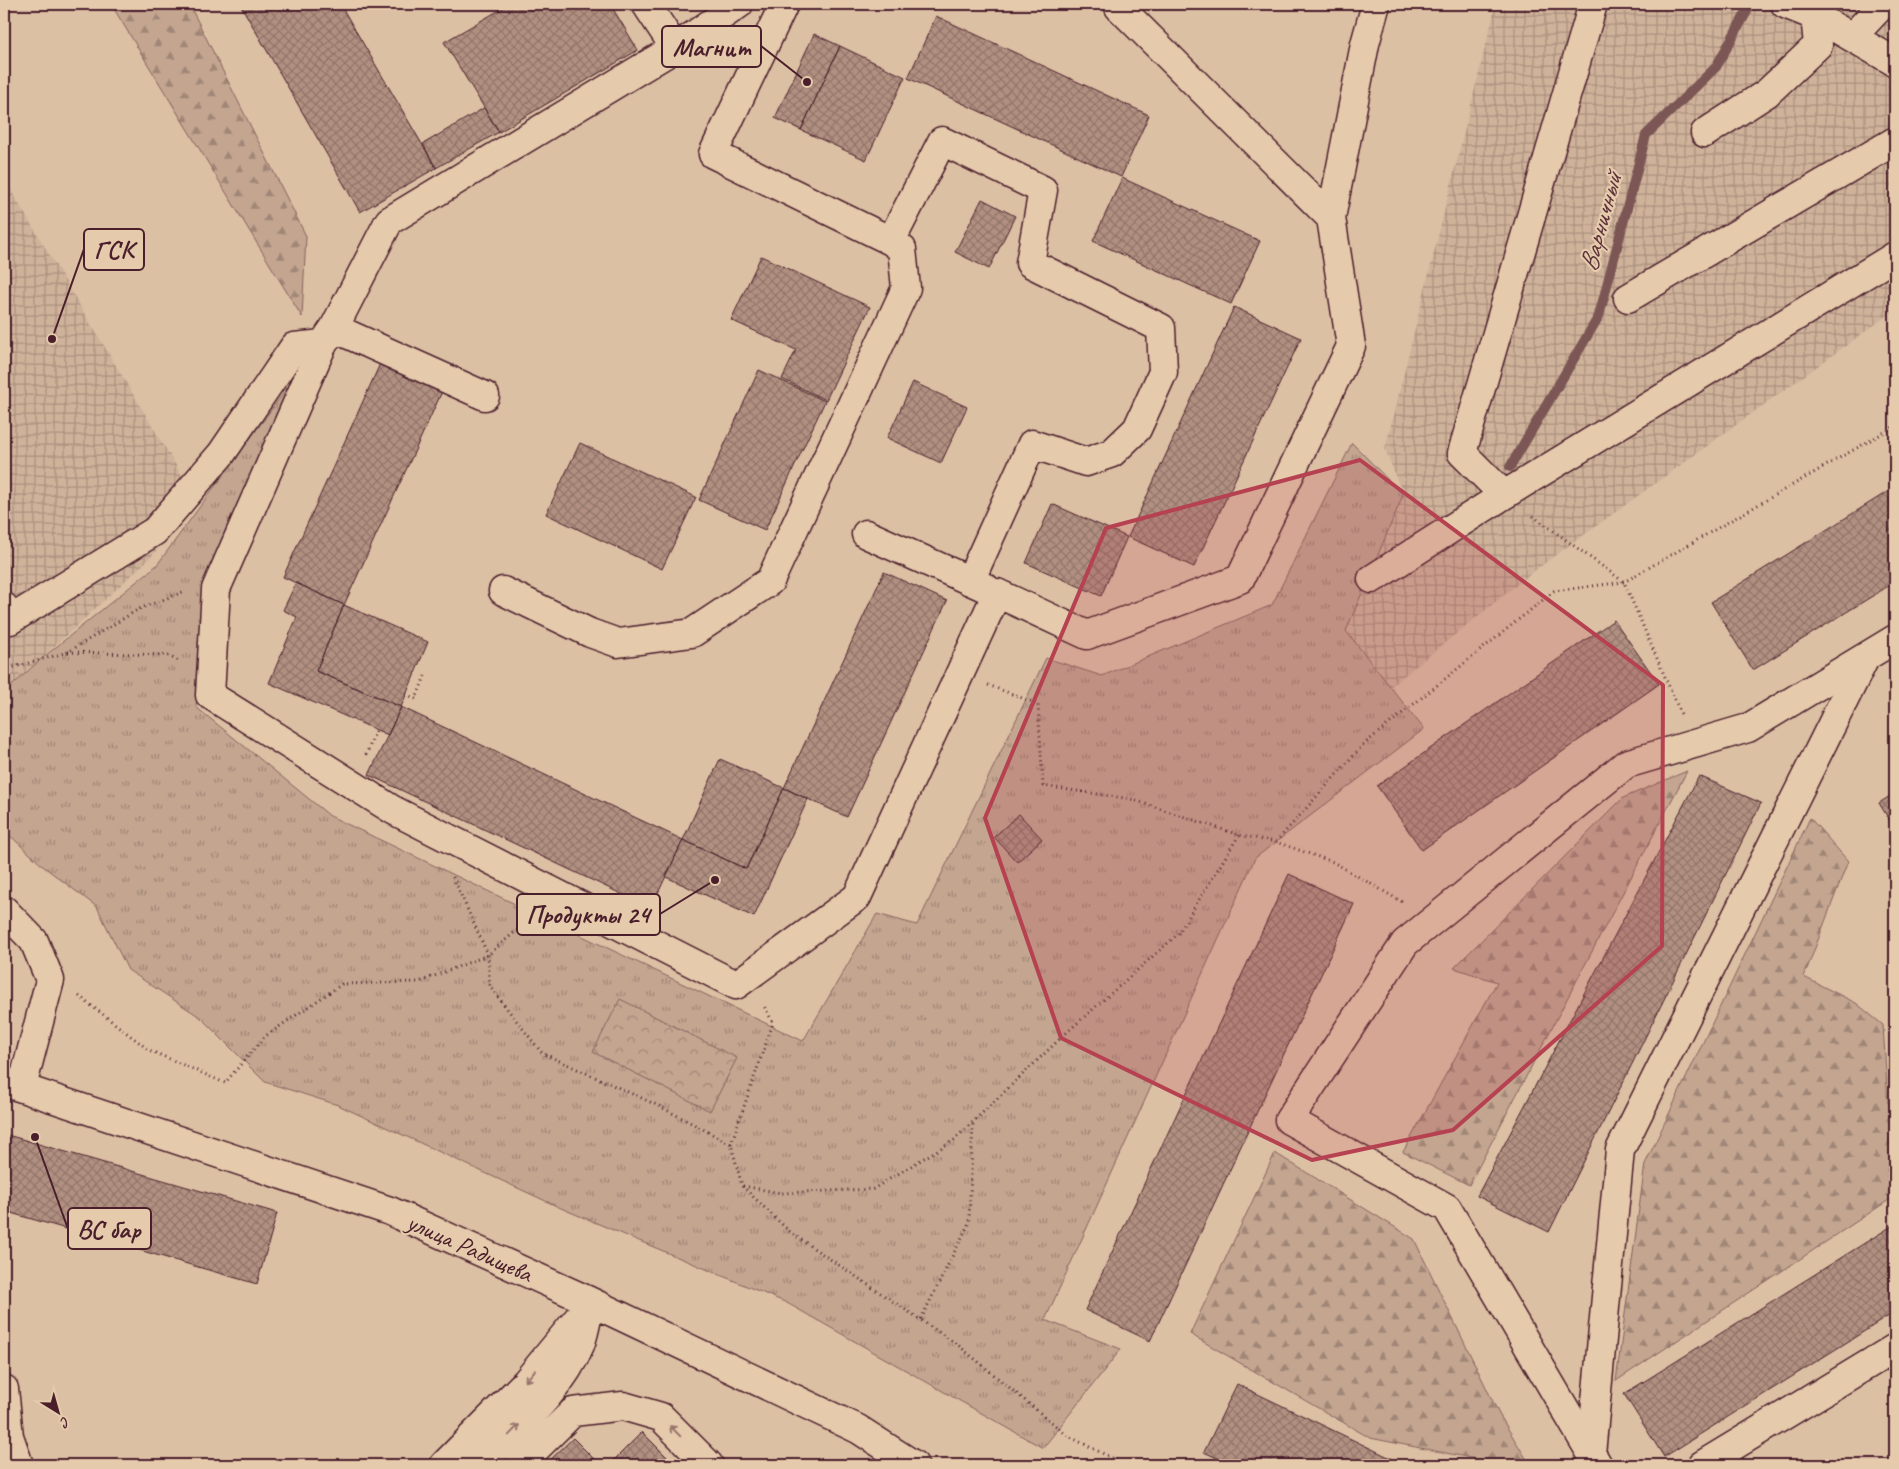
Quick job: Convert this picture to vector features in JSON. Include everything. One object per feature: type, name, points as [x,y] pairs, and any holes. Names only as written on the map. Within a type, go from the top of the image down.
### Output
[{"type":"street","points":[[646,4],[675,48]]},
{"type":"street","points":[[739,4],[675,48],[389,221],[329,336],[216,589],[210,695],[393,810],[736,985],[857,897],[997,593]]},
{"type":"street","points":[[503,591],[590,634],[618,643],[692,633],[770,581],[906,288],[902,249],[891,241],[713,154],[784,4]]},
{"type":"street","points":[[1120,4],[1119,7],[1331,218]]},
{"type":"street","points":[[866,534],[1087,635],[1240,579],[1352,346],[1331,218],[1365,44],[1376,4]]},
{"type":"street","points":[[1504,495],[1462,452],[1593,4]]},
{"type":"street","points":[[1785,4],[1816,10],[1852,37],[1895,62]]},
{"type":"street","points":[[1852,37],[1883,4]]},
{"type":"street","points":[[1705,133],[1766,93],[1818,45],[1816,10]]},
{"type":"street","points":[[891,241],[942,141],[1043,190],[1030,263],[1161,328],[1163,372],[1137,429],[1112,454],[1086,462],[1032,444],[970,581]]},
{"type":"street","points":[[1628,298],[1895,141]]},
{"type":"street","points":[[1372,579],[1504,495],[1895,256]]},
{"type":"street","points":[[4,607],[10,620],[155,530],[222,453],[294,347],[329,336],[485,396]]},
{"type":"street","points":[[1594,1460],[1447,1208],[1289,1120],[1404,943],[1626,764],[1748,728],[1895,639]]},
{"type":"street","points":[[1594,1460],[1620,1150],[1865,658]]},
{"type":"street","points":[[4,910],[34,941],[50,980],[13,1085]]},
{"type":"street","name":"улица Радищева","points":[[13,1085],[390,1211],[858,1429],[914,1465]]},
{"type":"street","points":[[480,1465],[549,1394],[569,1367],[571,1341],[588,1302]]},
{"type":"street","points":[[444,1465],[526,1382],[571,1341]]},
{"type":"street","points":[[1702,1465],[1895,1348]]},
{"type":"street","points":[[4,1389],[6,1441],[19,1465]]},
{"type":"street","points":[[519,1465],[573,1412],[622,1406],[661,1417],[709,1465]]},
{"type":"path","points":[[1276,842],[1363,745],[1554,591],[1624,582],[1895,426]]},
{"type":"path","points":[[1504,495],[1624,582],[1694,744]]},
{"type":"path","points":[[4,670],[68,652],[139,610],[221,578]]},
{"type":"path","points":[[68,652],[166,655],[211,675]]},
{"type":"path","points":[[960,675],[1038,704],[1043,786],[1131,799],[1239,835],[1276,842],[1333,862],[1433,920]]},
{"type":"path","points":[[406,694],[416,699],[425,676]]},
{"type":"path","points":[[742,1186],[781,1193],[873,1189],[954,1140],[1065,1034],[1178,934],[1239,835]]},
{"type":"path","points":[[452,875],[488,955],[490,987],[542,1053],[659,1106],[731,1144]]},
{"type":"path","points":[[78,995],[149,1050],[225,1083],[264,1038],[342,984],[418,982],[488,955],[516,931],[567,898]]},
{"type":"path","points":[[747,976],[773,1023],[731,1144],[742,1186],[791,1233],[958,1345],[1068,1436],[1126,1465]]},
{"type":"path","points":[[921,1320],[969,1223],[974,1121]]},
{"type":"highlighted area","points":[[1360,460],[1663,685],[1662,946],[1453,1130],[1312,1160],[1061,1038],[985,818],[1106,528]]},
{"type":"shaded area","points":[[1496,4],[1895,4],[1895,310],[1534,571],[1390,687],[1346,631],[1403,495],[1385,449]]},
{"type":"shaded area","points":[[4,179],[196,499],[151,557],[4,693]]},
{"type":"green space","points":[[111,4],[189,4],[306,236],[302,317]]},
{"type":"green space","points":[[304,365],[205,591],[196,707],[330,816],[803,1041],[877,914],[917,925],[1046,658],[1102,676],[1272,605],[1352,443],[1403,495],[1346,631],[1424,729],[1255,858],[1045,1320],[1121,1349],[1043,1448],[787,1303],[563,1209],[338,1105],[265,1082],[200,1017],[128,970],[97,907],[44,867],[4,830],[4,693],[40,660],[157,565]]},
{"type":"green space","points":[[1687,771],[1469,1185],[1403,1152],[1497,982],[1454,968],[1623,798]]},
{"type":"green space","points":[[1810,818],[1848,861],[1804,977],[1856,1003],[1883,1025],[1888,1103],[1895,1106],[1895,1196],[1616,1381],[1645,1164]]},
{"type":"green space","points":[[620,999],[737,1058],[710,1111],[593,1052]]},
{"type":"green space","points":[[1275,1153],[1414,1239],[1499,1414],[1530,1465],[1506,1465],[1370,1438],[1190,1334]]},
{"type":"building","points":[[240,4],[340,4],[436,168],[360,212]]},
{"type":"building","points":[[510,4],[610,4],[638,50],[499,132],[444,42]]},
{"type":"building","points":[[936,16],[1149,115],[1121,177],[908,78]]},
{"type":"building","points":[[814,34],[840,46],[801,130],[775,118]]},
{"type":"building","points":[[840,46],[905,77],[866,160],[801,130]]},
{"type":"building","points":[[484,108],[499,132],[436,168],[423,144]]},
{"type":"building","points":[[1122,178],[1260,241],[1231,304],[1093,241]]},
{"type":"building","points":[[982,199],[1015,216],[989,269],[955,252]]},
{"type":"building","points":[[761,256],[870,307],[826,400],[782,379],[796,350],[731,320]]},
{"type":"building","points":[[1234,307],[1301,338],[1194,567],[1128,537]]},
{"type":"building","points":[[384,355],[445,385],[344,605],[283,577]]},
{"type":"building","points":[[759,370],[825,401],[765,530],[699,500]]},
{"type":"building","points":[[913,382],[967,407],[941,463],[887,438]]},
{"type":"building","points":[[580,443],[696,497],[662,569],[546,514]]},
{"type":"building","points":[[1895,487],[1895,582],[1753,670],[1711,602]]},
{"type":"building","points":[[1052,504],[1127,537],[1101,596],[1026,563]]},
{"type":"building","points":[[884,572],[947,601],[847,817],[784,788]]},
{"type":"building","points":[[296,583],[344,605],[316,671],[401,707],[388,735],[269,683],[297,617],[283,610]]},
{"type":"building","points":[[344,605],[428,642],[401,707],[316,671]]},
{"type":"building","points":[[1614,620],[1659,684],[1422,850],[1377,786]]},
{"type":"building","points":[[401,707],[683,840],[651,908],[369,775]]},
{"type":"building","points":[[720,759],[784,788],[746,869],[683,840]]},
{"type":"building","points":[[1699,776],[1761,803],[1549,1232],[1477,1196]]},
{"type":"building","points":[[784,788],[808,799],[754,917],[666,877],[683,840],[746,869]]},
{"type":"building","points":[[1895,793],[1895,829],[1879,803]]},
{"type":"building","points":[[1019,814],[1042,839],[1017,862],[994,837]]},
{"type":"building","points":[[1289,874],[1354,904],[1150,1341],[1085,1310]]},
{"type":"building","points":[[4,1134],[277,1213],[257,1284],[4,1211]]},
{"type":"building","points":[[1895,1224],[1895,1312],[1664,1457],[1624,1394]]},
{"type":"building","points":[[1237,1384],[1405,1465],[1232,1465],[1204,1452]]},
{"type":"building","points":[[642,1432],[675,1465],[609,1465]]},
{"type":"building","points":[[573,1438],[600,1465],[545,1465]]},
{"type":"waterway","name":"Варничный","points":[[1510,467],[1599,316],[1646,135],[1716,67],[1751,4]]},
{"type":"place","name":"Магнит","points":[[807,82]]},
{"type":"place","name":"ГСК","points":[[52,339]]},
{"type":"place","name":"Продукты 24","points":[[715,880]]},
{"type":"place","name":"BC бар","points":[[35,1137]]}]
